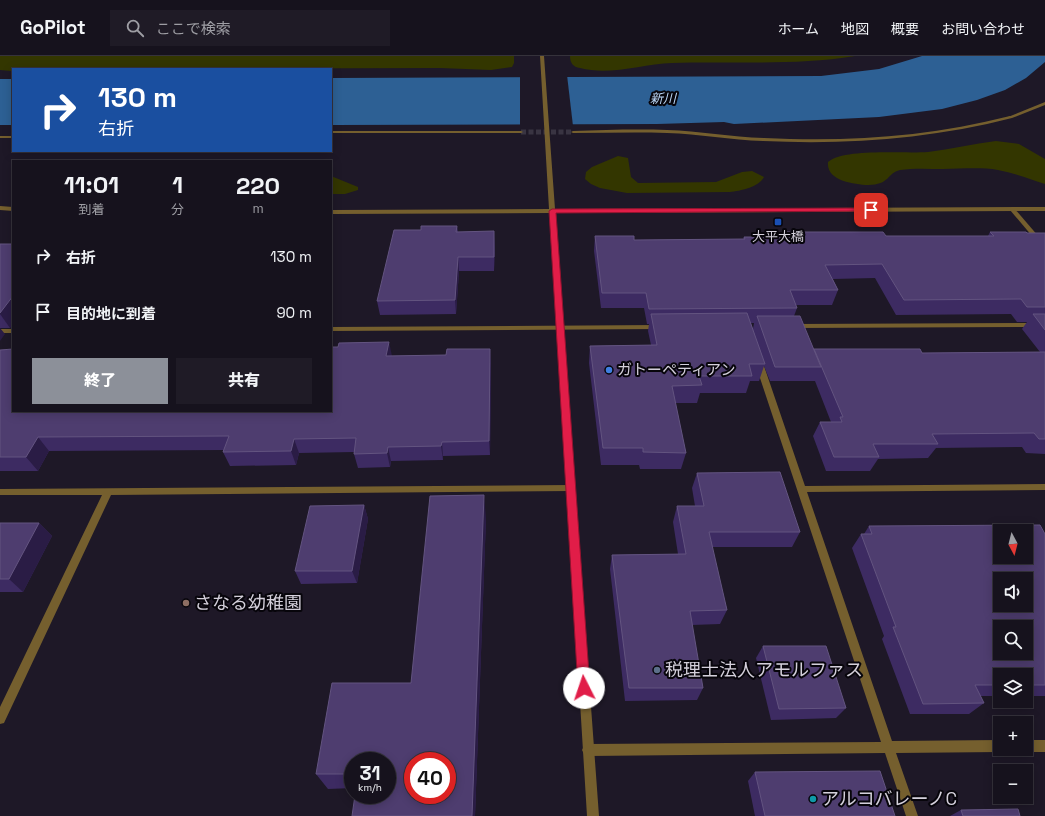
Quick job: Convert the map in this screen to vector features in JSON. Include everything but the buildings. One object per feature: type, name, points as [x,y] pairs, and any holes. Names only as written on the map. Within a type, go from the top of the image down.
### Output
[{"type":"street","points":[[542,56],[593,816]]},
{"type":"street","points":[[574,132],[677,132],[763,140],[846,140],[938,132],[973,127],[1010,117],[1045,103]]},
{"type":"street","points":[[332,132],[520,132]]},
{"type":"street","points":[[0,137],[12,137]]},
{"type":"street","points":[[0,208],[12,209]]},
{"type":"street","points":[[1012,209],[1045,248]]},
{"type":"street","points":[[332,212],[1045,209]]},
{"type":"street","points":[[786,326],[1045,325]]},
{"type":"street","points":[[332,329],[669,327]]},
{"type":"street","points":[[0,331],[12,331]]},
{"type":"street","points":[[756,356],[912,816]]},
{"type":"street","points":[[802,489],[1045,487]]},
{"type":"street","points":[[0,492],[571,488]]},
{"type":"street","points":[[0,719],[108,491]]},
{"type":"street","points":[[588,750],[993,746]]},
{"type":"street","points":[[1033,746],[1045,746]]},
{"type":"shaded area","points":[[0,56],[514,56],[514,63],[512,67],[491,70],[440,68],[12,68],[11,71],[0,70]]},
{"type":"shaded area","points":[[570,56],[855,56],[786,62],[672,63],[603,71],[575,67],[571,63]]},
{"type":"shaded area","points":[[996,141],[1019,144],[1045,159],[1045,184],[1004,171],[970,168],[900,170],[880,183],[868,185],[856,184],[836,177],[831,173],[828,162],[847,155],[861,153],[928,152]]},
{"type":"shaded area","points":[[618,156],[628,158],[631,177],[638,183],[716,182],[742,172],[752,171],[764,177],[754,186],[730,192],[627,193],[600,188],[591,184],[585,179],[586,172],[592,167]]},
{"type":"shaded area","points":[[332,176],[358,187],[358,190],[345,194],[332,194]]},
{"type":"water","name":"新川","points":[[922,56],[1045,56],[1045,62],[1026,78],[1005,90],[977,100],[942,109],[879,117],[734,124],[724,122],[657,124],[332,125],[332,78],[821,76],[879,69]]},
{"type":"water","points":[[0,79],[12,79],[12,125],[0,125]]},
{"type":"pier","points":[[520,75],[567,75],[573,126],[520,126]]},
{"type":"tunnel","points":[[521,132],[573,132]]},
{"type":"place","name":"大平大橋","points":[[778,222]]},
{"type":"place","name":"ガトーペティアン","points":[[609,370]]},
{"type":"place","name":"さなる幼稚園","points":[[186,603]]},
{"type":"place","name":"税理士法人アモルファス","points":[[657,670]]},
{"type":"place","name":"アルコバレーノC","points":[[813,799]]},
{"type":"route","points":[[584,688],[552,211],[871,210]]}]
